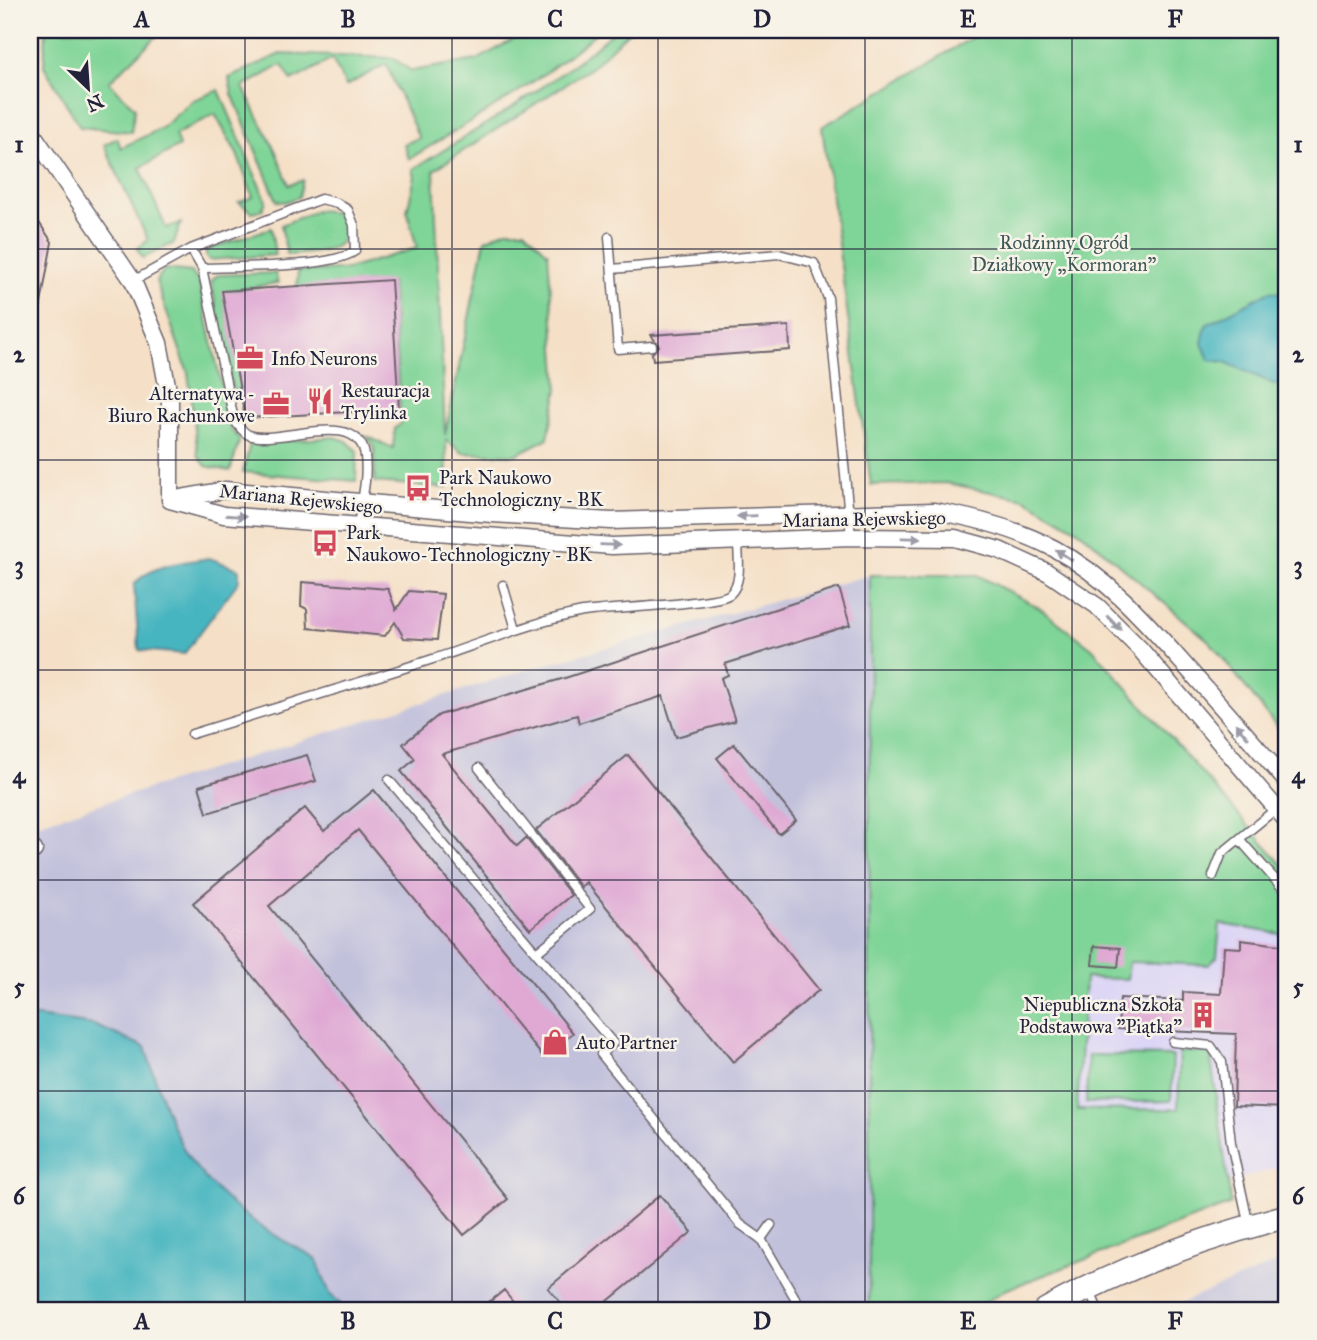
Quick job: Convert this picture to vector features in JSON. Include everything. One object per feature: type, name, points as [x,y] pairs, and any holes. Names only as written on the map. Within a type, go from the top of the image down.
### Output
[{"type":"street","points":[[30,130],[133,281],[159,342],[170,401],[170,500]]},
{"type":"street","name":"Mariana Rejewskiego","points":[[170,500],[225,490],[492,514],[611,521],[933,511],[969,517],[1013,530],[1056,550],[1110,586],[1142,617],[1287,782]]},
{"type":"street","name":"Mariana Rejewskiego","points":[[170,500],[224,515],[612,546],[851,537],[955,538],[999,550],[1047,572],[1097,606],[1140,649],[1282,814]]},
{"type":"street","points":[[1046,1310],[1088,1287],[1146,1262],[1249,1226],[1287,1216]]},
{"type":"lane","points":[[133,281],[191,250],[321,199],[337,203],[348,210],[354,225],[355,251],[343,259],[202,268]]},
{"type":"lane","points":[[609,236],[618,349],[652,346]]},
{"type":"lane","points":[[191,250],[202,268],[234,420],[246,434],[260,438],[339,429],[354,437],[365,453],[358,526]]},
{"type":"lane","points":[[612,269],[779,254],[814,263],[828,298],[851,537]]},
{"type":"lane","points":[[192,734],[439,657],[516,629],[618,608],[715,601],[731,593],[738,578],[738,543]]},
{"type":"lane","points":[[503,585],[516,629]]},
{"type":"lane","points":[[479,768],[590,909],[536,953]]},
{"type":"lane","points":[[389,780],[613,1043],[601,1054],[740,1224],[761,1239],[803,1310]]},
{"type":"lane","points":[[1213,876],[1222,853],[1282,814]]},
{"type":"lane","points":[[1240,840],[1287,893]]},
{"type":"lane","points":[[1173,1042],[1211,1046],[1222,1062],[1231,1143],[1249,1226]]},
{"type":"lane","points":[[761,1239],[771,1225]]},
{"type":"lane","points":[[1088,1287],[1098,1310]]},
{"type":"shaded area","points":[[870,575],[869,1310],[30,1310],[30,826],[529,669]]},
{"type":"shaded area","points":[[1220,924],[1287,935],[1287,1165],[1228,1182],[1209,1052],[1180,1052],[1178,1109],[1077,1111],[1085,977],[1126,979],[1128,962],[1209,965],[1217,957]]},
{"type":"shaded area","points":[[1287,1261],[1287,1310],[1165,1310],[1271,1265]]},
{"type":"green space","points":[[46,30],[163,30],[109,82],[135,108],[131,132],[80,127],[44,66]]},
{"type":"green space","points":[[530,30],[599,30],[531,83],[409,159],[404,144],[419,138],[386,64],[346,86],[332,59],[292,81],[282,65],[243,87],[276,152],[289,185],[303,180],[299,197],[285,202],[277,201],[232,94],[229,78],[280,54],[393,58],[411,71],[477,60]]},
{"type":"green space","points":[[615,30],[630,30],[592,67],[434,170],[445,435],[485,240],[506,230],[525,230],[548,253],[558,389],[548,438],[515,455],[463,453],[446,440],[447,488],[375,482],[374,446],[366,436],[393,448],[395,428],[401,424],[391,281],[297,287],[298,271],[344,270],[417,248],[407,211],[415,177],[413,169],[543,87]]},
{"type":"green space","name":"Rodzinny Ogród Działkowy „Kormoran”","points":[[985,30],[1287,30],[1287,740],[1210,642],[1081,532],[1025,499],[946,483],[871,485],[822,127]]},
{"type":"green space","points":[[219,90],[266,201],[262,210],[252,212],[239,202],[253,197],[237,154],[215,114],[175,135],[179,146],[140,168],[166,228],[181,223],[174,243],[143,258],[137,249],[148,240],[104,145],[117,138],[121,148],[162,128],[193,100]]},
{"type":"green space","points":[[318,210],[336,213],[343,226],[344,236],[340,243],[321,251],[287,255],[281,225]]},
{"type":"green space","points":[[271,228],[275,255],[209,260],[206,256],[206,250]]},
{"type":"green space","points":[[165,269],[191,272],[199,282],[231,430],[240,439],[230,471],[206,466],[198,455],[188,373],[156,281]]},
{"type":"green space","points":[[275,273],[278,283],[223,292],[241,389],[233,391],[211,281],[218,275]]},
{"type":"green space","points":[[335,437],[347,441],[357,451],[356,481],[243,472],[250,444]]},
{"type":"green space","points":[[870,575],[977,575],[1038,607],[1092,648],[1287,870],[1287,935],[1220,924],[1217,957],[1209,965],[1129,962],[1127,979],[1085,978],[1077,1110],[1178,1109],[1180,1052],[1210,1052],[1231,1204],[1005,1290],[973,1310],[869,1310]]},
{"type":"green space","points":[[1088,1055],[1173,1056],[1171,1101],[1086,1103]]},
{"type":"water","points":[[1270,291],[1279,293],[1287,301],[1287,375],[1276,385],[1225,362],[1209,360],[1202,343],[1206,325]]},
{"type":"water","points":[[209,558],[239,569],[239,581],[184,654],[139,650],[134,585],[158,568]]},
{"type":"water","points":[[30,1016],[94,1025],[145,1047],[172,1125],[194,1165],[221,1194],[249,1218],[316,1258],[330,1294],[346,1310],[32,1310]]},
{"type":"building","points":[[30,209],[52,242],[38,321],[30,320]]},
{"type":"building","points":[[391,280],[399,409],[245,418],[222,291]]},
{"type":"building","points":[[789,326],[790,350],[653,360],[652,353],[659,346],[651,335]]},
{"type":"building","points":[[302,582],[388,589],[396,610],[409,591],[443,594],[437,640],[404,638],[395,622],[385,636],[308,628],[307,609],[301,606]]},
{"type":"building","points":[[839,588],[850,625],[725,664],[728,675],[721,678],[735,721],[676,737],[663,696],[579,723],[577,715],[442,754],[517,846],[526,838],[571,895],[530,929],[401,771],[415,759],[403,744],[439,715],[565,678]]},
{"type":"building","points":[[734,744],[796,820],[779,834],[717,758]]},
{"type":"building","points":[[307,755],[316,781],[207,813],[199,786]]},
{"type":"building","points":[[628,755],[819,990],[733,1062],[586,882],[581,887],[536,830]]},
{"type":"building","points":[[374,790],[573,1033],[544,1058],[358,830],[269,906],[508,1199],[464,1235],[193,903],[305,808],[324,831]]},
{"type":"building","name":"Niepubliczna Szkoła Podstawowa \"Piątka\"","points":[[1241,940],[1287,946],[1287,1108],[1234,1106],[1236,1034],[1118,1029],[1120,998],[1183,1001],[1183,992],[1221,994],[1224,947],[1241,948]]},
{"type":"building","points":[[1094,946],[1120,948],[1118,967],[1092,965]]},
{"type":"building","points":[[660,1195],[692,1232],[597,1310],[567,1310],[548,1288]]},
{"type":"building","points":[[504,1290],[520,1310],[478,1310],[497,1296]]},
{"type":"place","name":"Info Neurons","points":[[250,358]]},
{"type":"place","name":"Restauracja Trylinka","points":[[320,401]]},
{"type":"place","name":"Alternatywa - Biuro Rachunkowe","points":[[276,404]]},
{"type":"place","name":"Park Naukowo Technologiczny - BK","points":[[418,488]]},
{"type":"place","name":"Park Naukowo-Technologiczny - BK","points":[[325,543]]},
{"type":"place","name":"Niepubliczna Szkoła Podstawowa \"Piątka\"","points":[[1203,1015]]},
{"type":"place","name":"Auto Partner","points":[[555,1042]]}]
